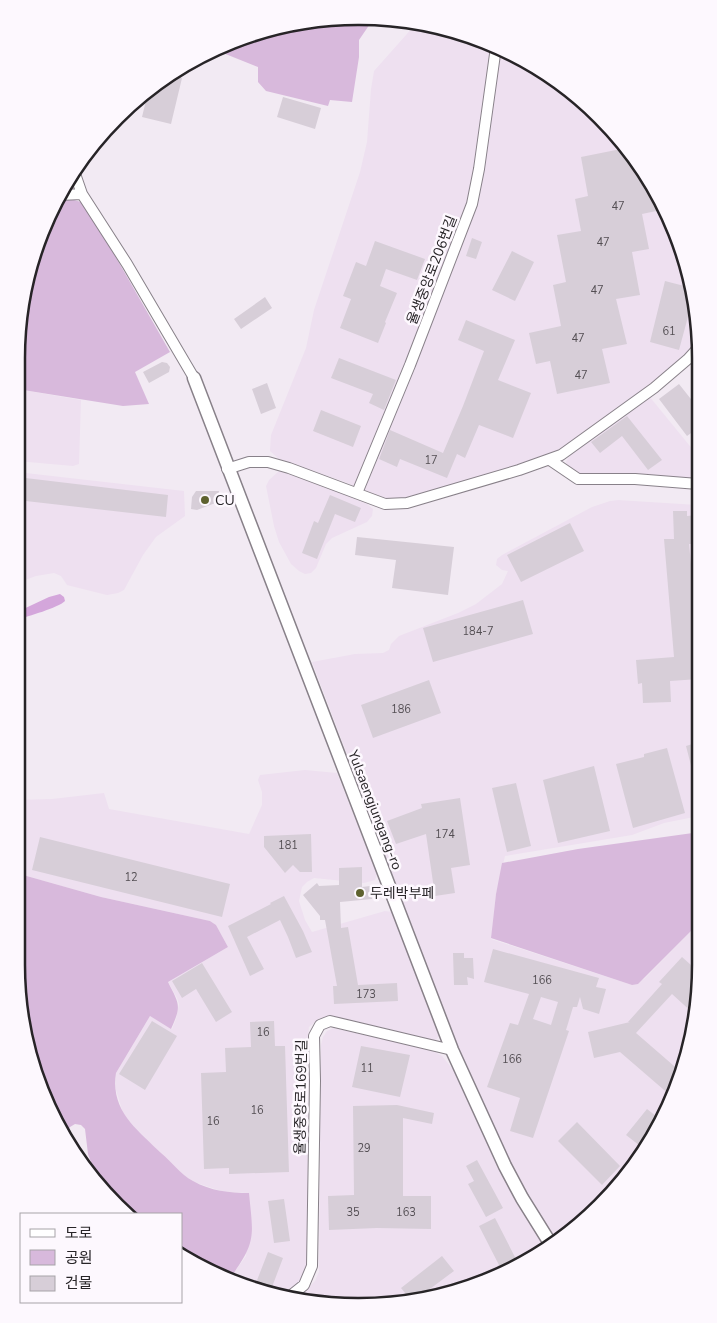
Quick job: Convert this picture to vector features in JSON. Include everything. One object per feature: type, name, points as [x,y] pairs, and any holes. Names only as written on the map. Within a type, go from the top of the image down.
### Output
[{"type":"street","name":"율생중앙로206번길","points":[[356,493],[406,374],[472,204],[479,170],[495,54]]},
{"type":"street","points":[[77,180],[82,194],[127,264],[194,378]]},
{"type":"street","points":[[69,195],[82,194]]},
{"type":"street","points":[[227,469],[250,462],[268,462],[385,504],[407,503],[550,460],[571,449],[654,388],[692,355]]},
{"type":"street","name":"Yulsaengjungang-ro","points":[[194,378],[227,469],[452,1050],[505,1166],[548,1239]]},
{"type":"street","points":[[550,460],[578,479],[635,479],[692,484]]},
{"type":"street","name":"율생중앙로169번길","points":[[295,1292],[304,1285],[312,1266],[316,1080],[314,1036],[320,1025],[330,1022],[452,1050]]},
{"type":"shaded area","points":[[411,29],[445,36],[486,50],[544,81],[562,94],[594,123],[623,155],[658,211],[681,272],[686,293],[691,337],[692,349],[689,352],[648,387],[570,445],[504,469],[420,495],[398,499],[375,495],[345,482],[279,459],[270,451],[271,435],[306,348],[314,310],[360,172],[367,142],[374,71]]},
{"type":"shaded area","points":[[25,390],[81,400],[79,464],[73,466],[25,462]]},
{"type":"shaded area","points":[[649,396],[692,449],[692,480],[582,476],[567,467],[566,462],[572,453]]},
{"type":"shaded area","points":[[279,471],[331,489],[367,504],[373,509],[372,516],[367,522],[332,538],[326,544],[316,568],[311,573],[305,574],[291,564],[279,542],[266,486],[269,480]]},
{"type":"shaded area","points":[[25,473],[184,491],[185,516],[156,537],[143,555],[124,590],[107,595],[67,585],[61,576],[54,573],[25,580]]},
{"type":"shaded area","points":[[610,501],[692,505],[692,817],[664,823],[632,835],[505,856],[496,894],[491,939],[632,985],[644,979],[692,930],[691,986],[686,1030],[681,1051],[658,1112],[623,1168],[594,1200],[553,1236],[502,1144],[461,1054],[312,662],[355,654],[383,653],[389,650],[391,644],[399,636],[476,604],[502,584],[508,571],[502,570],[496,565],[497,559],[502,555],[592,507]]},
{"type":"shaded area","points":[[60,594],[64,597],[65,601],[50,609],[25,617],[25,608]]},
{"type":"shaded area","points":[[305,770],[337,773],[377,874],[375,880],[364,883],[314,878],[307,882],[302,887],[299,901],[305,920],[312,932],[385,911],[393,912],[439,1036],[435,1041],[427,1041],[389,1029],[328,1016],[319,1019],[309,1027],[307,1042],[308,1261],[303,1276],[290,1291],[233,1274],[246,1256],[249,1193],[224,1192],[194,1182],[181,1173],[129,1123],[123,1113],[116,1090],[116,1073],[150,1016],[172,1029],[179,1004],[168,982],[228,947],[216,925],[210,921],[101,897],[25,876],[25,800],[52,799],[104,793],[109,809],[249,834],[262,805],[262,792],[258,780],[260,775]]},
{"type":"shaded area","points":[[334,1028],[435,1052],[442,1056],[455,1072],[499,1168],[543,1243],[486,1273],[424,1292],[358,1298],[301,1293],[315,1281],[319,1272],[321,1045],[327,1031]]},
{"type":"green space","points":[[369,25],[359,40],[359,57],[352,102],[330,100],[328,106],[266,91],[258,82],[258,67],[224,53],[272,36],[293,31],[337,26]]},
{"type":"green space","points":[[66,198],[81,202],[94,219],[170,352],[135,372],[149,404],[123,406],[25,390],[26,337],[31,293],[50,231]]},
{"type":"green space","points":[[692,833],[692,930],[638,984],[632,985],[491,938],[502,863],[578,849]]},
{"type":"green space","points":[[25,876],[101,897],[210,921],[216,925],[228,947],[168,982],[178,1005],[177,1015],[171,1029],[150,1016],[116,1073],[115,1086],[117,1098],[128,1119],[184,1175],[213,1189],[249,1193],[252,1219],[251,1237],[245,1255],[233,1274],[211,1264],[182,1247],[182,1213],[137,1213],[92,1166],[88,1154],[85,1129],[81,1125],[75,1124],[69,1129],[50,1092],[31,1030],[25,965]]},
{"type":"building","points":[[182,78],[171,124],[142,117],[146,102],[173,81]]},
{"type":"building","points":[[283,97],[321,108],[315,129],[277,117]]},
{"type":"building","points":[[618,150],[636,173],[658,211],[642,214],[649,249],[632,252],[640,295],[616,299],[627,344],[602,349],[610,383],[557,394],[550,361],[536,364],[529,333],[561,326],[553,285],[566,282],[557,235],[581,231],[575,199],[588,196],[581,157]]},
{"type":"building","points":[[472,238],[482,242],[476,259],[466,256]]},
{"type":"building","points":[[375,241],[425,259],[417,280],[386,269],[380,286],[397,293],[378,343],[340,328],[351,299],[343,296],[356,262],[366,266]]},
{"type":"building","points":[[512,251],[534,262],[515,301],[492,290]]},
{"type":"building","points":[[665,281],[684,286],[689,314],[679,350],[650,342]]},
{"type":"building","points":[[265,297],[272,308],[241,329],[234,319]]},
{"type":"building","points":[[466,320],[515,340],[498,380],[531,393],[513,438],[479,425],[465,458],[457,454],[447,478],[400,459],[397,467],[379,459],[390,430],[443,453],[484,351],[458,340]]},
{"type":"building","points":[[339,358],[396,380],[384,410],[369,403],[373,394],[331,378]]},
{"type":"building","points":[[162,362],[167,363],[170,367],[169,372],[149,383],[143,372]]},
{"type":"building","points":[[267,383],[276,408],[261,414],[252,389]]},
{"type":"building","points":[[679,384],[692,400],[692,432],[687,436],[659,399]]},
{"type":"building","points":[[321,410],[361,426],[353,447],[313,431]]},
{"type":"building","points":[[627,416],[662,460],[648,470],[622,436],[600,453],[591,442]]},
{"type":"building","points":[[25,478],[168,495],[166,517],[25,501]]},
{"type":"building","name":"CU","points":[[196,491],[219,491],[218,502],[197,510],[191,509],[192,497]]},
{"type":"building","points":[[330,495],[361,508],[355,522],[335,514],[317,559],[302,553],[314,521],[318,523]]},
{"type":"building","points":[[673,511],[687,511],[687,516],[692,516],[692,544],[689,544],[692,564],[692,679],[670,681],[671,702],[643,703],[642,683],[638,684],[636,660],[674,657],[664,539],[674,539]]},
{"type":"building","points":[[570,523],[584,551],[521,582],[507,555]]},
{"type":"building","points":[[357,537],[454,547],[448,595],[392,588],[396,560],[355,555]]},
{"type":"building","points":[[523,600],[533,634],[433,662],[423,628]]},
{"type":"building","points":[[429,680],[441,713],[373,738],[361,705]]},
{"type":"building","points":[[692,744],[692,769],[686,746]]},
{"type":"building","points":[[667,748],[685,813],[633,828],[616,764],[644,757],[644,754]]},
{"type":"building","points":[[594,766],[610,831],[558,843],[543,780]]},
{"type":"building","points":[[516,783],[531,846],[507,852],[492,788]]},
{"type":"building","points":[[460,798],[470,865],[451,868],[455,893],[435,896],[426,834],[396,844],[387,821],[422,808],[421,804]]},
{"type":"building","points":[[311,834],[312,872],[300,872],[293,865],[285,873],[264,847],[264,836]]},
{"type":"building","points":[[40,837],[230,884],[222,917],[32,870]]},
{"type":"building","points":[[362,867],[362,887],[370,886],[372,899],[340,902],[341,928],[348,927],[358,985],[397,983],[398,1001],[334,1004],[333,986],[337,986],[325,920],[320,920],[320,916],[303,895],[317,883],[319,886],[339,885],[339,868]]},
{"type":"building","points":[[284,896],[312,952],[296,958],[280,920],[247,937],[264,969],[250,976],[228,926]]},
{"type":"building","points":[[493,949],[599,978],[596,987],[606,989],[599,1014],[583,1009],[580,997],[577,1007],[573,1007],[566,1030],[569,1031],[533,1138],[510,1131],[520,1098],[487,1087],[510,1023],[518,1025],[529,994],[484,982]],"holes":[[[541,997],[558,1002],[551,1025],[533,1019]]]},
{"type":"building","points":[[453,953],[464,953],[464,958],[473,958],[474,979],[467,977],[468,985],[454,985]]},
{"type":"building","points":[[682,957],[692,966],[689,1009],[672,994],[636,1033],[676,1067],[667,1092],[620,1052],[594,1058],[588,1032],[630,1022],[628,1022],[662,984],[659,982]]},
{"type":"building","points":[[202,963],[232,1012],[216,1022],[196,989],[182,998],[172,981]]},
{"type":"building","points":[[152,1021],[177,1036],[145,1090],[119,1074]]},
{"type":"building","points":[[274,1021],[275,1046],[285,1046],[289,1172],[229,1174],[229,1168],[204,1169],[201,1073],[226,1072],[225,1048],[251,1047],[250,1022]]},
{"type":"building","points":[[361,1046],[410,1055],[400,1097],[352,1087]]},
{"type":"building","points":[[397,1105],[434,1113],[432,1124],[403,1118],[403,1196],[431,1196],[431,1229],[377,1228],[329,1230],[328,1196],[354,1195],[353,1106]]},
{"type":"building","points":[[647,1109],[656,1116],[639,1145],[626,1135]]},
{"type":"building","points":[[577,1122],[620,1166],[602,1185],[558,1141]]},
{"type":"building","points":[[477,1160],[503,1208],[486,1217],[468,1184],[474,1181],[466,1166]]},
{"type":"building","points":[[284,1199],[290,1241],[274,1243],[268,1201]]},
{"type":"building","points":[[495,1218],[516,1258],[490,1271],[499,1265],[479,1226]]},
{"type":"building","points":[[268,1252],[283,1258],[272,1287],[256,1282]]},
{"type":"building","points":[[442,1256],[454,1271],[427,1291],[406,1294],[401,1288]]},
{"type":"place","name":"CU","points":[[205,500]]},
{"type":"place","name":"두레박부페","points":[[360,893]]}]
